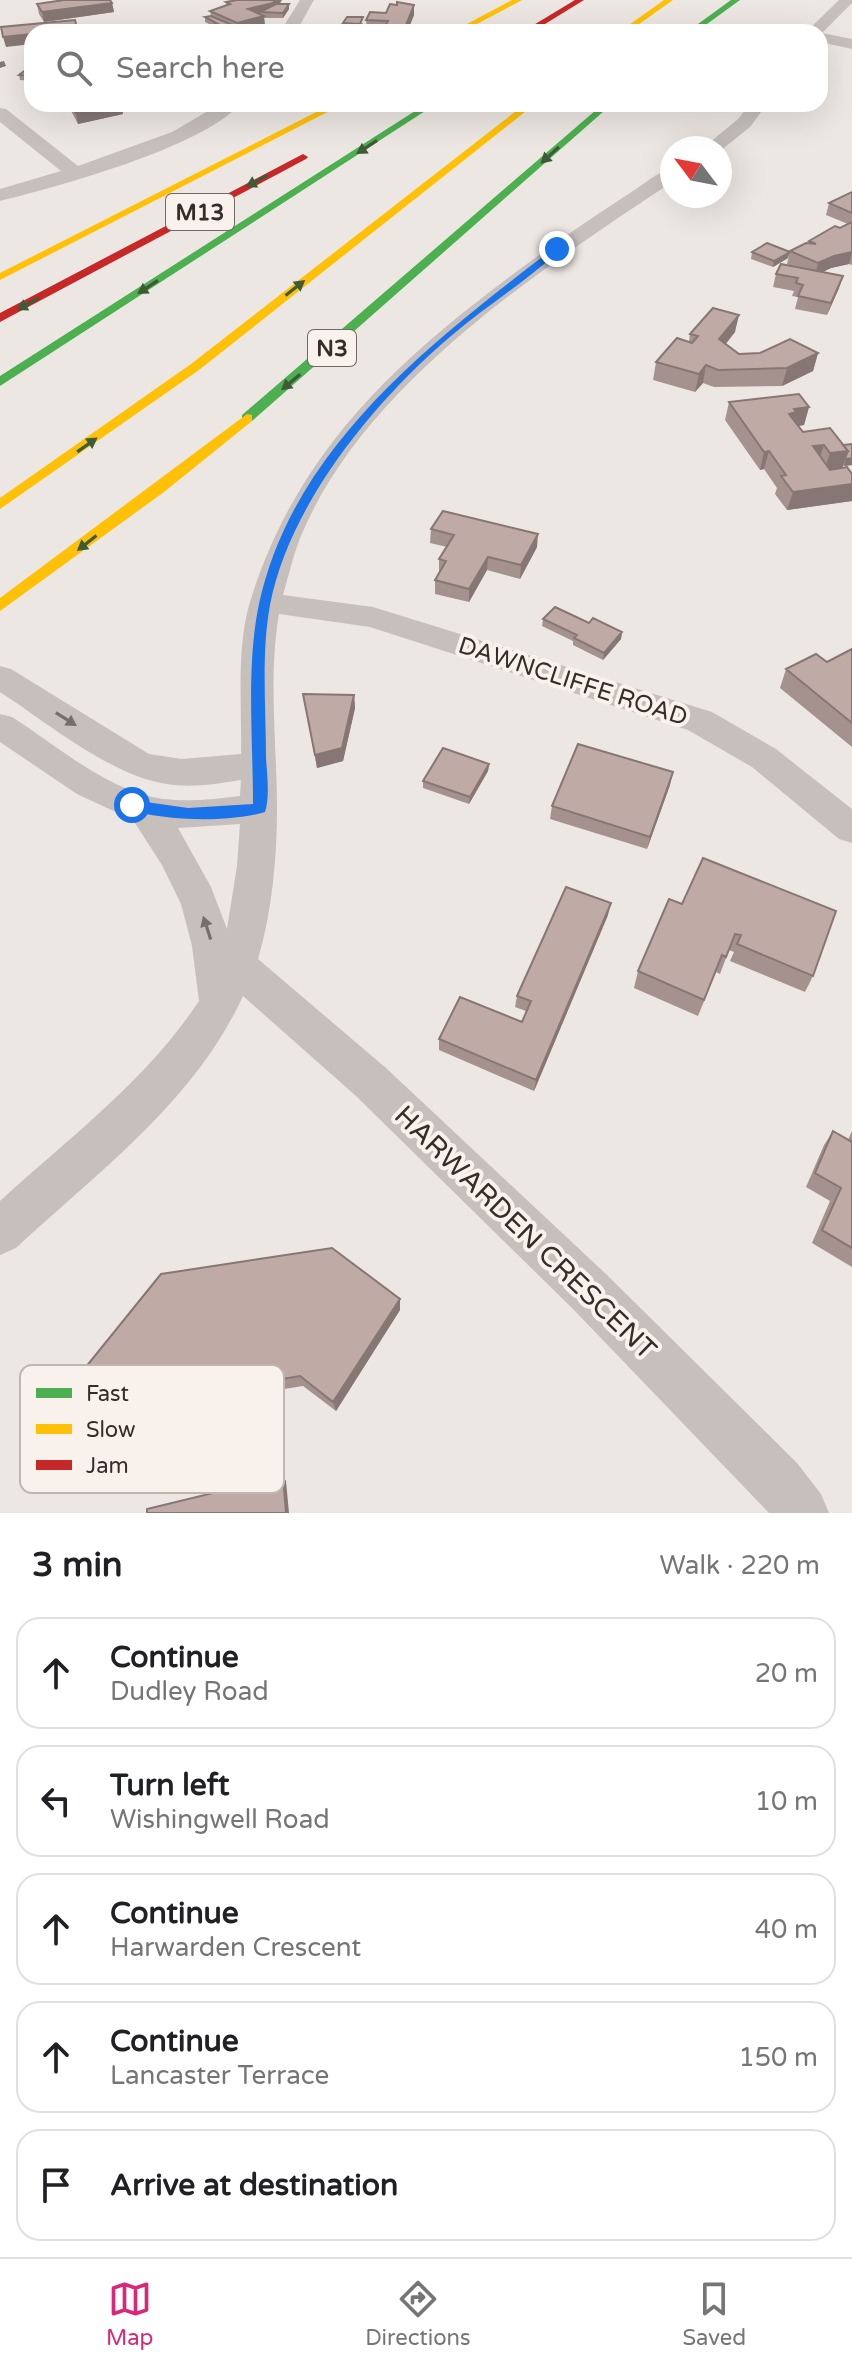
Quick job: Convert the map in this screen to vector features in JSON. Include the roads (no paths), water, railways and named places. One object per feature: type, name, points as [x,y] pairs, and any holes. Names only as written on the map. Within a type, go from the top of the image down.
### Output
[{"type":"highway","points":[[472,24],[518,0]]},
{"type":"highway","points":[[486,24],[530,0]]},
{"type":"highway","points":[[540,24],[580,0]]},
{"type":"highway","points":[[634,24],[669,0]]},
{"type":"highway","points":[[702,24],[736,0]]},
{"type":"highway","points":[[546,24],[563,11]]},
{"type":"highway","points":[[96,207],[297,112]]},
{"type":"highway","name":"M13","points":[[0,277],[323,112]]},
{"type":"highway","points":[[0,382],[420,112]]},
{"type":"highway","points":[[0,505],[195,367],[521,112]]},
{"type":"highway","name":"N3","points":[[0,606],[42,577],[282,389],[599,112]]},
{"type":"highway","name":"M13","points":[[0,318],[318,149]]},
{"type":"street","points":[[293,24],[307,0]]},
{"type":"street","points":[[822,24],[847,0]]},
{"type":"street","points":[[828,39],[852,44]]},
{"type":"street","points":[[0,195],[156,145],[220,112]]},
{"type":"street","points":[[727,136],[753,112]]},
{"type":"street","points":[[0,113],[73,172]]},
{"type":"street","points":[[0,1232],[167,1078],[227,985],[256,873],[260,808],[260,639],[265,603],[278,559],[308,495],[338,450],[393,386],[448,334],[545,258],[660,182]]},
{"type":"street","name":"DAWNCLIFFE ROAD","points":[[265,603],[373,617],[700,721],[764,758],[852,829]]},
{"type":"street","points":[[0,677],[137,763],[156,771],[183,774],[258,764]]},
{"type":"street","points":[[0,726],[117,799],[145,809],[188,813],[260,808]]},
{"type":"street","points":[[145,809],[178,858],[227,985]]},
{"type":"street","name":"HARWARDEN CRESCENT","points":[[227,985],[371,1082],[590,1292],[778,1482],[802,1513]]}]
